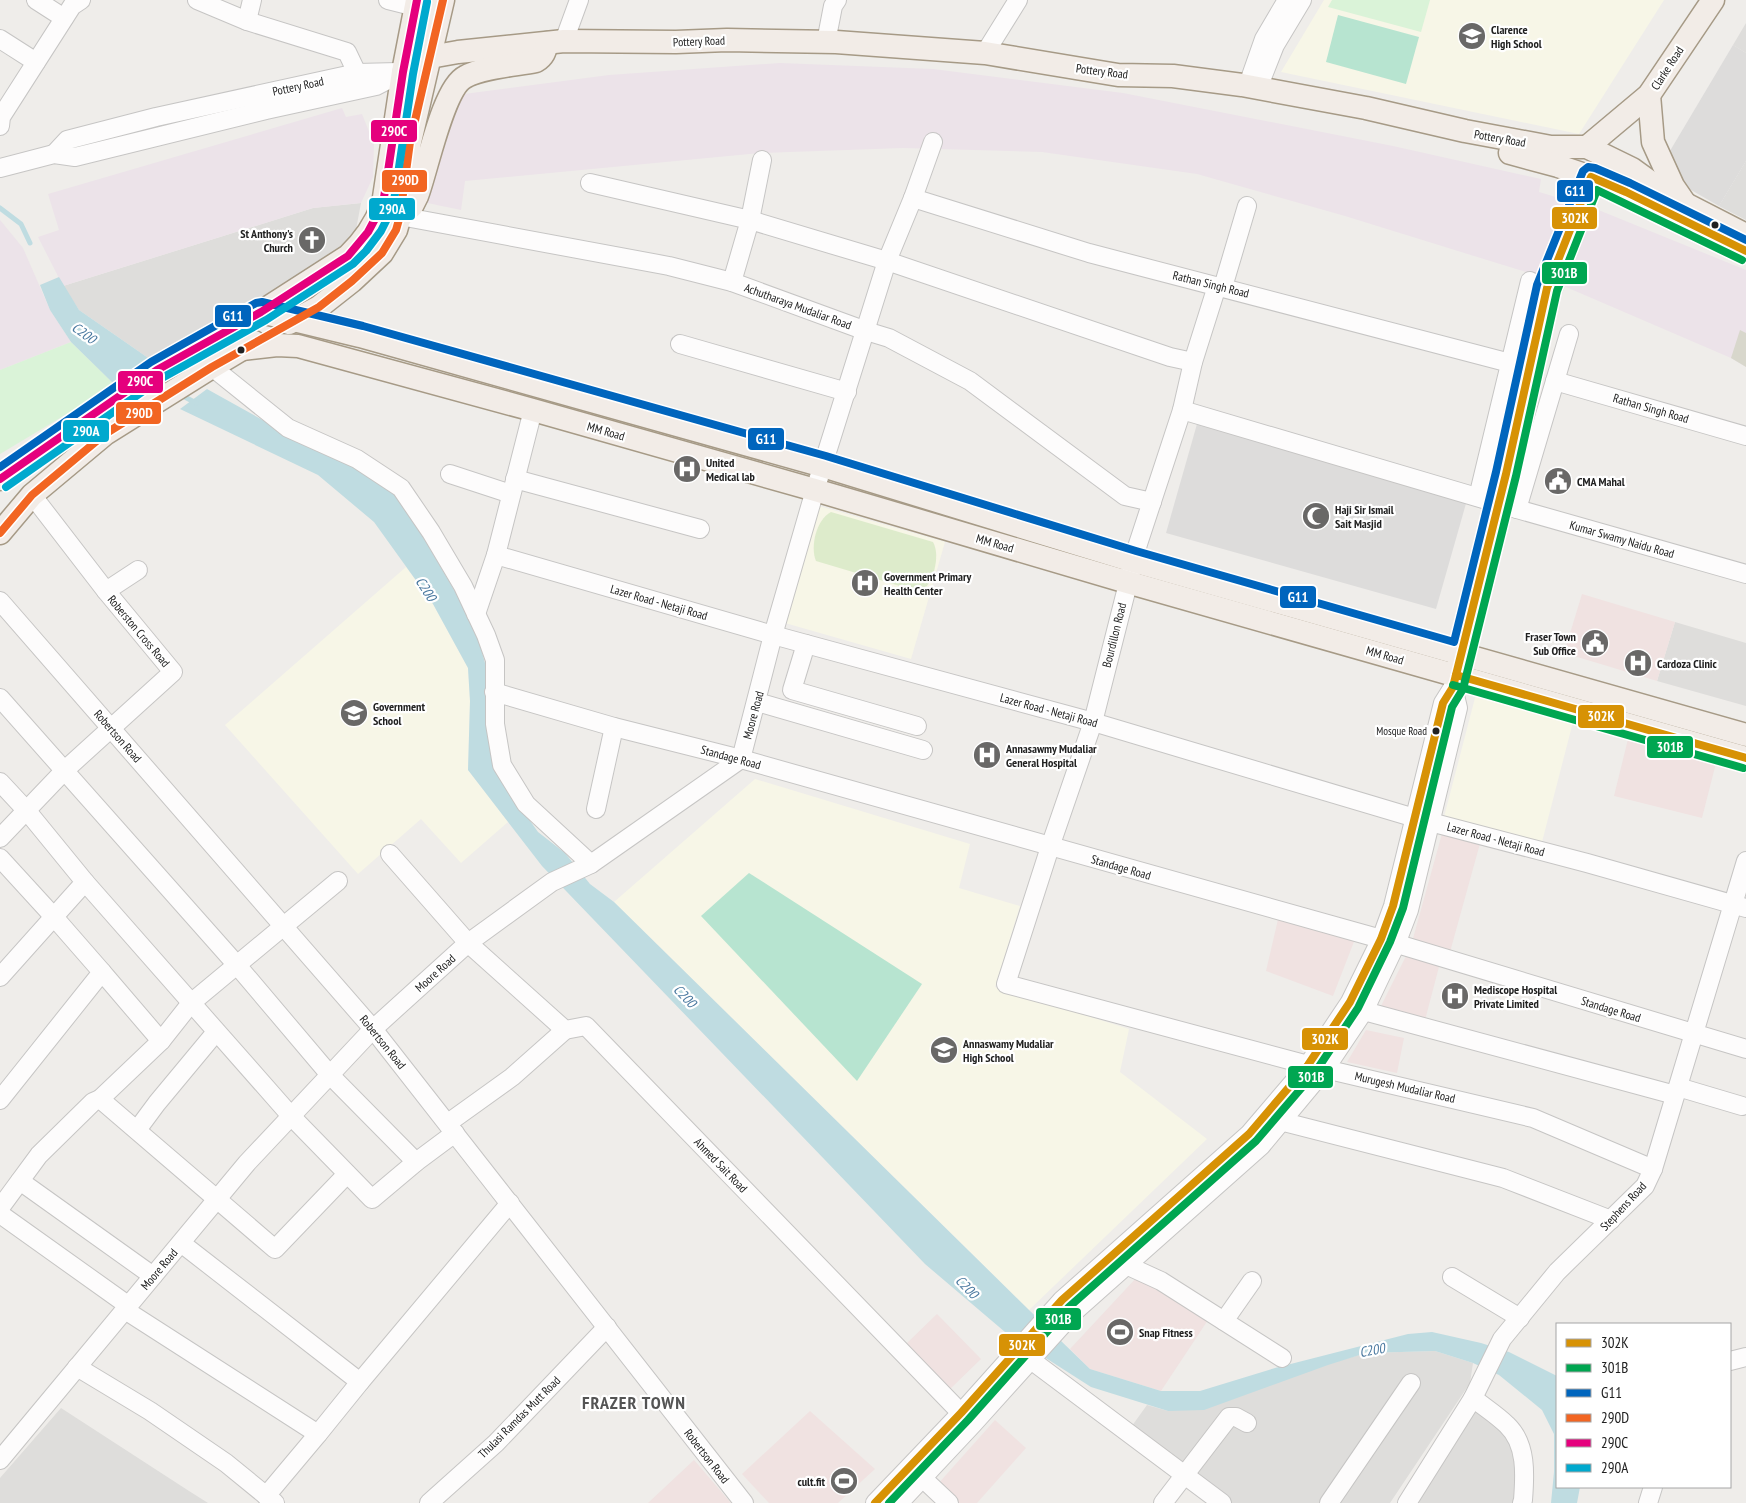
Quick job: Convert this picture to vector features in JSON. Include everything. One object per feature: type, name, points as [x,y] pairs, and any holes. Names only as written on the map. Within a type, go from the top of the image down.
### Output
[{"type":"main road","points":[[0,533],[32,495],[105,434],[242,349],[319,308],[382,253],[396,230],[400,216],[410,142],[443,0]]},
{"type":"main road","name":"Clarke Road","points":[[1587,147],[1649,95],[1713,0]]},
{"type":"main road","points":[[0,478],[150,375],[261,312],[348,256],[359,245],[373,226],[383,204],[402,72],[416,3]]},
{"type":"main road","name":"Pottery Road","points":[[402,72],[430,57],[458,52],[555,42],[727,40],[826,42],[985,53],[1118,75],[1173,76],[1253,87],[1366,108],[1465,131],[1551,147],[1587,147],[1632,169],[1668,195],[1746,235]]},
{"type":"main road","points":[[400,216],[412,206],[417,196],[444,110],[457,84],[463,78],[474,73],[536,61],[555,42]]},
{"type":"main road","points":[[1118,75],[1171,87],[1359,120],[1496,150],[1558,166],[1591,177],[1626,192],[1746,251]]},
{"type":"main road","points":[[1649,95],[1653,142],[1673,186],[1684,202]]},
{"type":"main road","points":[[1457,672],[1498,503],[1539,285],[1591,177]]},
{"type":"main road","name":"MM Road","points":[[261,312],[360,336],[823,466],[1133,561],[1390,635],[1457,672],[1746,735]]},
{"type":"main road","name":"MM Road","points":[[242,349],[277,345],[298,346],[815,490],[1127,582],[1457,672],[1746,758]]},
{"type":"street","points":[[36,0],[64,18]]},
{"type":"street","points":[[0,126],[1,117],[64,18],[72,6],[81,0]]},
{"type":"street","points":[[197,0],[247,21],[348,52],[357,73]]},
{"type":"street","points":[[247,21],[252,0]]},
{"type":"street","points":[[388,0],[416,3]]},
{"type":"street","points":[[555,42],[579,0]]},
{"type":"street","points":[[826,42],[833,6],[837,0]]},
{"type":"street","points":[[985,53],[1018,0]]},
{"type":"street","points":[[1253,87],[1264,38],[1287,0]]},
{"type":"street","points":[[1253,87],[1302,0]]},
{"type":"street","points":[[0,39],[36,62]]},
{"type":"street","name":"Pottery Road","points":[[54,154],[68,140],[156,117],[357,73],[402,72]]},
{"type":"street","name":"Pottery Road","points":[[0,168],[54,154],[75,157],[266,110],[376,86],[402,72]]},
{"type":"street","name":"Moore Road","points":[[0,1460],[247,1162],[373,1028],[468,943],[552,882],[591,864],[741,759],[773,635],[815,490],[887,261],[913,198],[933,142]]},
{"type":"street","points":[[732,282],[750,220],[762,160]]},
{"type":"street","points":[[590,183],[750,220],[887,261],[1170,358],[1193,362]]},
{"type":"street","name":"Rathan Singh Road","points":[[913,198],[1088,253],[1510,363]]},
{"type":"street","name":"Bourdillon Road","points":[[1006,984],[1093,722],[1133,561],[1182,410],[1193,362],[1247,206]]},
{"type":"street","name":"Achutharaya Mudaliar Road","points":[[400,216],[669,266],[732,282],[890,338],[970,381],[1125,496],[1152,502]]},
{"type":"street","points":[[1498,503],[1510,363],[1539,285]]},
{"type":"street","points":[[1498,503],[1555,380],[1569,334]]},
{"type":"street","points":[[680,344],[847,392]]},
{"type":"street","points":[[212,367],[288,428],[357,459],[401,488],[436,540],[463,586],[495,660],[495,724],[502,765],[526,804],[591,864]]},
{"type":"street","name":"Rathan Singh Road","points":[[1555,380],[1746,436]]},
{"type":"street","points":[[476,614],[496,555],[533,410]]},
{"type":"street","name":"Kumar Swamy Naidu Road","points":[[1182,410],[1746,574]]},
{"type":"street","points":[[450,474],[700,529]]},
{"type":"street","name":"Roberston Cross Road","points":[[0,838],[65,770],[173,672],[106,591],[32,495]]},
{"type":"street","name":"Lazer Road - Netaji Road","points":[[496,555],[773,635],[1093,722],[1423,820],[1587,863],[1739,907]]},
{"type":"street","points":[[106,591],[138,570]]},
{"type":"street","name":"Robertson Road","points":[[0,601],[373,1028],[744,1503]]},
{"type":"street","points":[[806,644],[792,690],[917,726]]},
{"type":"street","points":[[899,1503],[916,1472],[961,1413],[1031,1346],[1074,1312],[1261,1146],[1325,1068],[1364,1011],[1389,942],[1393,906],[1423,820],[1443,703],[1457,672]]},
{"type":"street","name":"Standage Road","points":[[494,692],[614,727],[741,759],[1389,942],[1746,1049]]},
{"type":"street","points":[[0,698],[236,964],[330,1075],[416,1162]]},
{"type":"street","points":[[757,702],[923,750]]},
{"type":"street","points":[[596,808],[614,727]]},
{"type":"street","points":[[0,782],[216,1032],[291,1116],[372,1199],[565,1030],[468,943],[390,854]]},
{"type":"street","points":[[0,858],[54,917],[160,1041]]},
{"type":"street","name":"Stephens Road","points":[[1407,1503],[1473,1398],[1502,1339],[1557,1272],[1645,1186],[1653,1169],[1694,1034],[1739,907],[1746,861]]},
{"type":"street","points":[[0,1208],[40,1155],[93,1102],[100,1099],[160,1041],[191,1003],[338,881]]},
{"type":"street","points":[[0,977],[85,882]]},
{"type":"street","points":[[875,1503],[916,1472],[973,1424],[1031,1346],[1062,1300],[1249,1134],[1308,1065],[1389,942]]},
{"type":"street","points":[[0,1100],[102,972]]},
{"type":"street","name":"Murugesh Mudaliar Road","points":[[1006,984],[1308,1065],[1533,1118],[1653,1169]]},
{"type":"street","points":[[1364,1011],[1676,1091],[1742,1106]]},
{"type":"street","name":"Ahmed Sait Road","points":[[565,1030],[586,1026],[961,1413]]},
{"type":"street","points":[[137,1130],[157,1102],[216,1032]]},
{"type":"street","points":[[100,1099],[275,1249],[348,1174]]},
{"type":"street","points":[[1264,1117],[1502,1178],[1611,1220]]},
{"type":"street","points":[[20,1181],[153,1276]]},
{"type":"street","points":[[78,1367],[150,1410],[226,1463],[270,1499],[318,1434],[360,1382],[510,1203]]},
{"type":"street","points":[[0,1214],[127,1308],[318,1434]]},
{"type":"street","points":[[181,1243],[360,1382]]},
{"type":"street","points":[[1126,1265],[1160,1281],[1282,1358]]},
{"type":"street","points":[[1452,1277],[1520,1318]]},
{"type":"street","points":[[1224,1321],[1252,1281]]},
{"type":"street","name":"Thulasi Ramdas Mutt Road","points":[[429,1503],[496,1442],[607,1328]]},
{"type":"street","points":[[1031,1346],[1185,1475],[1222,1503]]},
{"type":"street","points":[[1731,1362],[1746,1356]]},
{"type":"street","points":[[1330,1503],[1411,1383]]},
{"type":"street","points":[[1473,1398],[1509,1426],[1521,1446],[1525,1474],[1524,1500],[1522,1503]]},
{"type":"street","points":[[1163,1503],[1229,1417],[1236,1417],[1247,1422]]},
{"type":"street","points":[[916,1472],[949,1503]]},
{"type":"street","points":[[1648,1503],[1653,1488]]},
{"type":"shaded area","name":"Clarence High School","points":[[1324,0],[1664,0],[1579,134],[1281,72]]},
{"type":"shaded area","points":[[1746,23],[1746,53],[1733,45]]},
{"type":"shaded area","points":[[1733,45],[1746,53],[1746,161],[1719,206],[1658,171]]},
{"type":"shaded area","points":[[780,63],[933,69],[1123,93],[1393,146],[1541,179],[1539,192],[1596,209],[1746,270],[1746,367],[1731,358],[1545,278],[1345,216],[1197,174],[1042,152],[903,148],[760,153],[465,181],[461,210],[413,200],[423,109],[436,109],[464,94],[609,75]]},
{"type":"shaded area","points":[[342,108],[346,117],[362,114],[374,144],[373,177],[361,203],[313,208],[63,286],[38,237],[59,230],[48,194]]},
{"type":"shaded area","points":[[1746,161],[1746,220],[1719,206]]},
{"type":"shaded area","points":[[361,203],[355,235],[329,261],[154,362],[79,310],[63,286],[313,208]]},
{"type":"shaded area","points":[[0,220],[23,248],[50,310],[71,342],[0,370]]},
{"type":"shaded area","points":[[1740,330],[1746,333],[1746,367],[1731,358]]},
{"type":"shaded area","name":"Haji Sir Ismail Sait Masjid","points":[[1197,424],[1467,500],[1436,609],[1166,533]]},
{"type":"shaded area","name":"Government Primary Health Center","points":[[819,506],[945,542],[911,659],[785,623]]},
{"type":"shaded area","name":"Government School","points":[[406,567],[433,604],[468,668],[470,701],[468,770],[508,822],[461,863],[421,819],[358,874],[225,725]]},
{"type":"shaded area","points":[[1582,594],[1675,622],[1657,681],[1564,653]]},
{"type":"shaded area","points":[[1675,622],[1746,643],[1746,706],[1657,681]]},
{"type":"shaded area","points":[[1476,694],[1573,722],[1542,842],[1444,817]]},
{"type":"shaded area","points":[[1628,739],[1716,763],[1702,818],[1614,796]]},
{"type":"shaded area","name":"Annaswamy Mudaliar High School","points":[[755,779],[970,844],[959,888],[1020,906],[995,987],[1129,1029],[1120,1072],[1207,1139],[1029,1310],[614,902]]},
{"type":"shaded area","points":[[1443,830],[1481,840],[1450,952],[1412,942]]},
{"type":"shaded area","points":[[1279,915],[1355,939],[1333,996],[1266,971]]},
{"type":"shaded area","points":[[1407,954],[1440,963],[1424,1024],[1378,1012]]},
{"type":"shaded area","points":[[1366,1030],[1404,1038],[1397,1073],[1347,1062]]},
{"type":"shaded area","points":[[1138,1276],[1208,1320],[1161,1391],[1090,1369],[1070,1349]]},
{"type":"shaded area","points":[[937,1314],[981,1359],[950,1389],[906,1344]]},
{"type":"shaded area","points":[[1435,1351],[1473,1363],[1470,1383],[1390,1503],[1229,1503],[1129,1430],[1147,1405],[1168,1411],[1366,1353]]},
{"type":"shaded area","points":[[1476,1406],[1515,1444],[1520,1494],[1514,1503],[1415,1503]]},
{"type":"shaded area","points":[[61,1408],[208,1503],[0,1503],[0,1478]]},
{"type":"shaded area","points":[[810,1411],[875,1469],[838,1503],[769,1503],[742,1474]]},
{"type":"shaded area","points":[[995,1420],[1026,1448],[977,1503],[957,1503],[937,1485]]},
{"type":"shaded area","points":[[694,1460],[731,1503],[648,1503]]},
{"type":"green space","points":[[1332,0],[1430,0],[1421,32],[1328,7]]},
{"type":"green space","points":[[1338,15],[1419,37],[1406,84],[1326,62]]},
{"type":"green space","points":[[71,342],[115,385],[0,454],[0,370]]},
{"type":"green space","points":[[831,512],[933,542],[936,562],[932,577],[925,589],[920,592],[816,561],[814,541],[818,527],[821,521]]},
{"type":"green space","points":[[749,873],[922,984],[857,1081],[701,916]]},
{"type":"water","points":[[59,277],[79,310],[154,362],[138,368],[115,385],[71,342],[50,310],[40,285]]},
{"type":"water","points":[[207,389],[385,484],[409,513],[460,600],[479,641],[488,674],[504,784],[538,832],[565,853],[590,884],[614,902],[1090,1369],[1161,1391],[1200,1391],[1275,1368],[1408,1334],[1432,1332],[1481,1343],[1509,1352],[1556,1376],[1556,1488],[1580,1488],[1577,1503],[1551,1503],[1554,1472],[1554,1434],[1542,1410],[1499,1375],[1473,1363],[1435,1351],[1366,1353],[1204,1410],[1168,1411],[1091,1387],[1005,1332],[925,1264],[542,866],[468,770],[470,701],[468,668],[433,604],[374,522],[318,475],[180,409]]},
{"type":"pier","points":[[1568,196],[1596,207],[1562,294],[1534,283]]},
{"type":"waterway","name":"C200","points":[[0,208],[21,224],[30,243]]},
{"type":"waterway","name":"C200","points":[[183,396],[196,403]]},
{"type":"transit line","name":"290C","points":[[0,479],[157,370],[261,312],[348,256],[368,232],[383,204],[403,72],[417,0]]},
{"type":"transit line","name":"290D","points":[[0,533],[32,495],[105,434],[212,367],[319,307],[352,281],[382,253],[396,230],[400,216],[410,142],[443,0]]},
{"type":"transit line","name":"290A","points":[[6,487],[162,378],[266,320],[353,264],[366,251],[381,231],[393,207],[413,74],[427,2]]},
{"type":"transit line","name":"G11","points":[[0,467],[151,362],[256,303],[262,302],[363,326],[826,456],[1136,551],[1454,642],[1496,472],[1537,285],[1583,171],[1588,167],[1595,168],[1630,183],[1746,240]]},
{"type":"transit line","name":"302K","points":[[875,1503],[961,1413],[1062,1300],[1249,1134],[1308,1065],[1350,1002],[1381,939],[1393,906],[1443,703],[1453,687],[1506,474],[1547,288],[1591,177],[1626,192],[1746,251]]},
{"type":"transit line","name":"301B","points":[[889,1503],[968,1420],[1069,1307],[1256,1141],[1316,1071],[1358,1008],[1390,942],[1403,908],[1452,707],[1463,689],[1516,476],[1557,291],[1597,190],[1742,260]]},
{"type":"transit line","name":"302K","points":[[1456,675],[1746,758]]},
{"type":"transit line","name":"301B","points":[[1453,685],[1743,768]]},
{"type":"place","name":"Clarence High School","points":[[1472,36]]},
{"type":"place","name":"St Anthony's Church","points":[[312,240]]},
{"type":"place","name":"United Medical lab","points":[[687,469]]},
{"type":"place","name":"CMA Mahal","points":[[1558,481]]},
{"type":"place","name":"Haji Sir Ismail Sait Masjid","points":[[1316,516]]},
{"type":"place","name":"Government Primary Health Center","points":[[865,583]]},
{"type":"place","name":"Fraser Town Sub Office","points":[[1595,643]]},
{"type":"place","name":"Cardoza Clinic","points":[[1638,663]]},
{"type":"place","name":"Government School","points":[[354,713]]},
{"type":"place","name":"Mosque Road","points":[[1436,731]]},
{"type":"place","name":"Annasawmy Mudaliar General Hospital","points":[[987,755]]},
{"type":"place","name":"Mediscope Hospital Private Limited","points":[[1455,996]]},
{"type":"place","name":"Annaswamy Mudaliar High School","points":[[944,1050]]},
{"type":"place","name":"Snap Fitness","points":[[1120,1332]]},
{"type":"place","name":"cult.fit","points":[[844,1481]]},
{"type":"district","name":"FRAZER TOWN","points":[[634,1402]]}]
